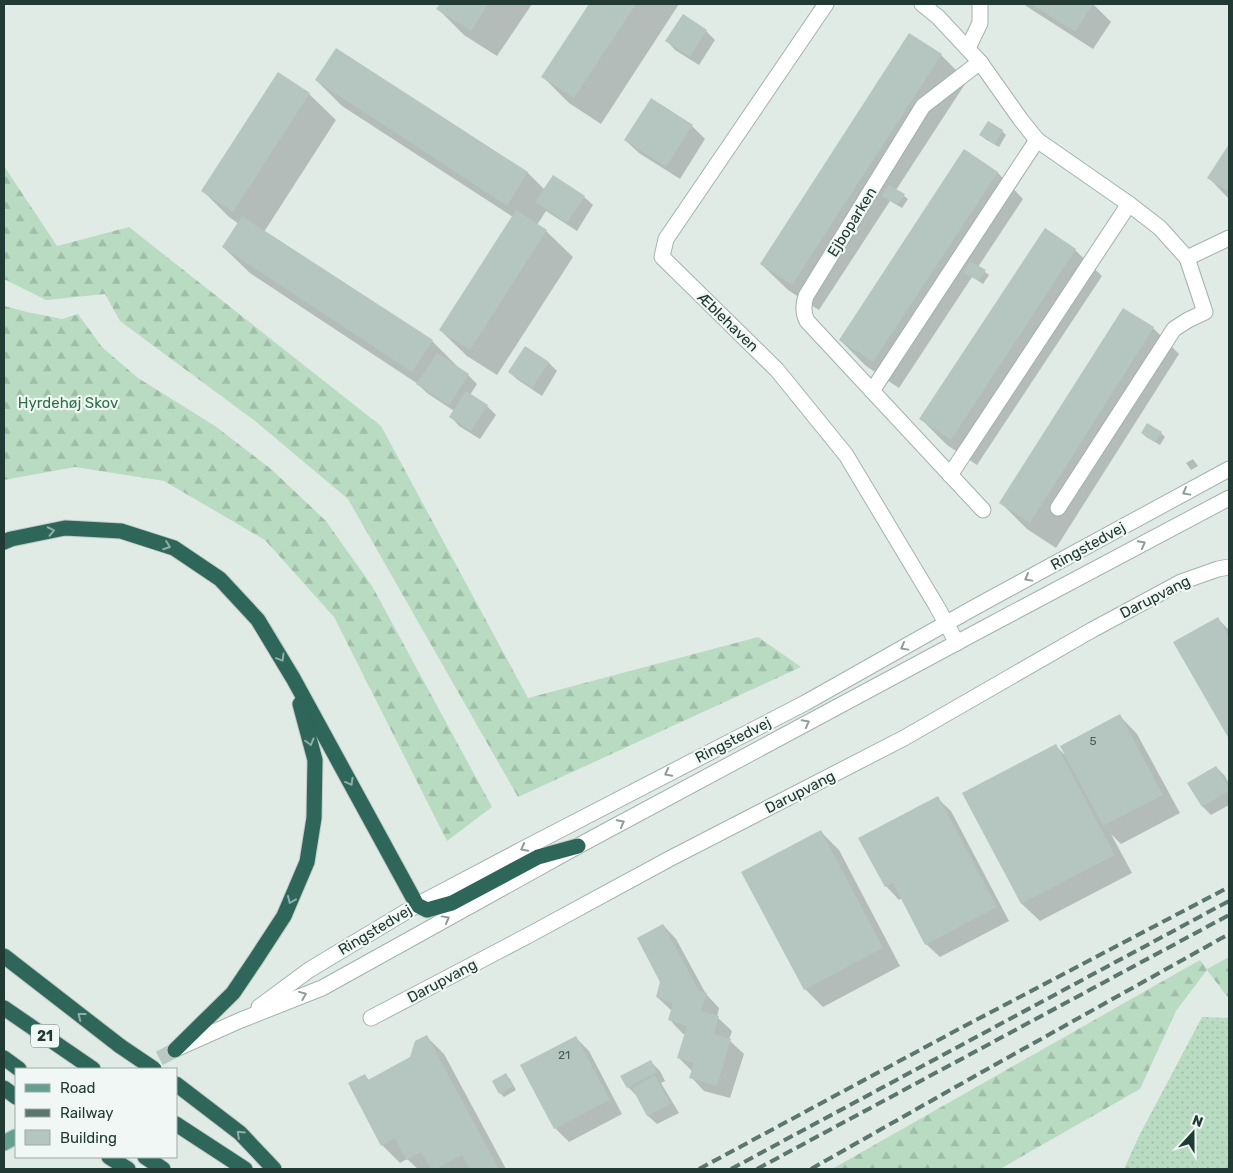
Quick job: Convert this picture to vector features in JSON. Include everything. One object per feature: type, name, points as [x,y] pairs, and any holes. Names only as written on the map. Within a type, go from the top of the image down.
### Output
[{"type":"highway","points":[[4,542],[65,528],[121,531],[174,548],[220,579],[258,620],[293,678],[417,905],[427,910],[452,903],[538,857],[578,846]]},
{"type":"highway","points":[[174,1050],[233,992],[284,916],[307,862],[314,818],[315,760],[293,678]]},
{"type":"highway","points":[[4,956],[120,1046],[153,1068]]},
{"type":"highway","name":"21","points":[[4,1008],[89,1067]]},
{"type":"highway","points":[[4,1058],[18,1068]]},
{"type":"highway","points":[[178,1086],[240,1133],[274,1169]]},
{"type":"highway","points":[[4,1088],[15,1096]]},
{"type":"highway","points":[[178,1125],[245,1169]]},
{"type":"highway","points":[[111,1158],[128,1169]]},
{"type":"highway","points":[[146,1158],[163,1169]]},
{"type":"street","name":"Æblehaven","points":[[826,4],[666,239],[662,258],[777,370],[846,455],[947,624],[956,643]]},
{"type":"street","points":[[922,4],[938,17],[980,62],[1037,140],[1160,228],[1187,258],[1205,312],[1174,329],[1058,508]]},
{"type":"street","points":[[968,48],[980,23],[980,4]]},
{"type":"street","name":"Ejboparken","points":[[980,62],[923,106],[806,296],[804,315],[807,321],[983,510]]},
{"type":"street","points":[[872,391],[1037,140]]},
{"type":"street","points":[[950,475],[1129,204]]},
{"type":"street","points":[[1187,258],[1229,238]]},
{"type":"street","name":"Ringstedvej","points":[[241,1020],[309,970],[417,905],[805,703],[1229,469]]},
{"type":"street","name":"Ringstedvej","points":[[174,1050],[241,1020],[322,988],[578,846],[1229,498]]},
{"type":"street","name":"Darupvang","points":[[371,1018],[670,858],[904,738],[1092,630],[1181,582],[1229,567]]},
{"type":"green space","points":[[4,166],[57,246],[129,227],[381,426],[528,698],[758,637],[801,667],[518,797],[348,499],[255,421],[120,321],[105,294],[46,300],[4,279]]},
{"type":"green space","name":"Hyrdehøj Skov","points":[[4,306],[62,319],[78,314],[102,347],[138,378],[215,426],[271,469],[326,521],[372,586],[492,807],[447,841],[334,617],[265,540],[164,481],[75,467],[4,480]]},
{"type":"green space","points":[[1229,957],[1229,999],[1207,970],[1176,1011],[1140,1089],[1000,1169],[832,1169],[1200,960],[1207,969]]},
{"type":"green space","points":[[1202,1017],[1229,1018],[1229,1169],[1124,1169],[1139,1136]]},
{"type":"building","points":[[440,4],[488,4],[471,31],[436,9]]},
{"type":"building","points":[[589,4],[636,4],[574,98],[541,77]]},
{"type":"building","points":[[1031,4],[1093,4],[1075,32]]},
{"type":"building","points":[[683,14],[707,30],[690,57],[665,41]]},
{"type":"building","points":[[909,33],[942,54],[792,285],[760,264]]},
{"type":"building","points":[[336,48],[528,172],[507,206],[315,80]]},
{"type":"building","points":[[278,72],[310,93],[233,212],[201,191]]},
{"type":"building","points":[[651,98],[693,125],[666,167],[624,140]]},
{"type":"building","points":[[988,121],[1003,130],[995,144],[979,135]]},
{"type":"building","points":[[1229,144],[1229,192],[1207,178]]},
{"type":"building","points":[[964,149],[998,172],[873,362],[839,340]]},
{"type":"building","points":[[553,175],[585,196],[567,223],[535,202]]},
{"type":"building","points":[[889,185],[905,194],[898,205],[882,196]]},
{"type":"building","points":[[516,210],[547,230],[470,350],[439,330]]},
{"type":"building","points":[[242,216],[433,340],[412,372],[222,247]]},
{"type":"building","points":[[1045,228],[1076,249],[951,440],[919,419]]},
{"type":"building","points":[[970,261],[986,270],[979,281],[963,272]]},
{"type":"building","points":[[1123,308],[1154,327],[1030,523],[999,503]]},
{"type":"building","points":[[525,346],[549,362],[532,388],[508,372]]},
{"type":"building","points":[[437,353],[469,374],[449,405],[416,384]]},
{"type":"building","points":[[466,391],[488,405],[471,431],[449,417]]},
{"type":"building","points":[[1147,423],[1162,432],[1155,442],[1141,433]]},
{"type":"building","points":[[1218,617],[1229,637],[1229,739],[1173,642]]},
{"type":"building","points":[[1120,714],[1163,795],[1103,826],[1060,746]]},
{"type":"building","points":[[1056,744],[1115,855],[1021,904],[962,793]]},
{"type":"building","points":[[1216,766],[1229,791],[1202,807],[1187,783]]},
{"type":"building","points":[[938,796],[997,907],[925,945],[893,883],[885,887],[858,838]]},
{"type":"building","points":[[821,830],[883,948],[804,990],[741,872]]},
{"type":"building","points":[[663,924],[699,991],[707,993],[701,1011],[719,1016],[714,1034],[731,1039],[717,1086],[689,1078],[694,1063],[677,1058],[687,1026],[668,1020],[673,1003],[656,997],[660,982],[637,938]]},
{"type":"building","points":[[427,1035],[499,1169],[470,1169],[462,1155],[436,1169],[431,1169],[421,1152],[406,1160],[395,1138],[381,1146],[348,1083],[365,1074],[368,1080],[410,1057],[415,1041]]},
{"type":"building","points":[[576,1036],[610,1100],[554,1129],[520,1065]]},
{"type":"building","points":[[651,1060],[657,1072],[627,1088],[620,1076]]},
{"type":"building","points":[[506,1073],[513,1086],[499,1094],[492,1081]]},
{"type":"building","points":[[655,1075],[671,1104],[647,1116],[632,1088]]},
{"type":"tunnel","points":[[141,1068],[175,1050]]},
{"type":"railway","points":[[699,1169],[957,1030],[1229,887]]},
{"type":"railway","points":[[731,1169],[1229,901]]},
{"type":"railway","points":[[757,1169],[1229,915]]},
{"type":"railway","points":[[811,1169],[1229,934]]}]
